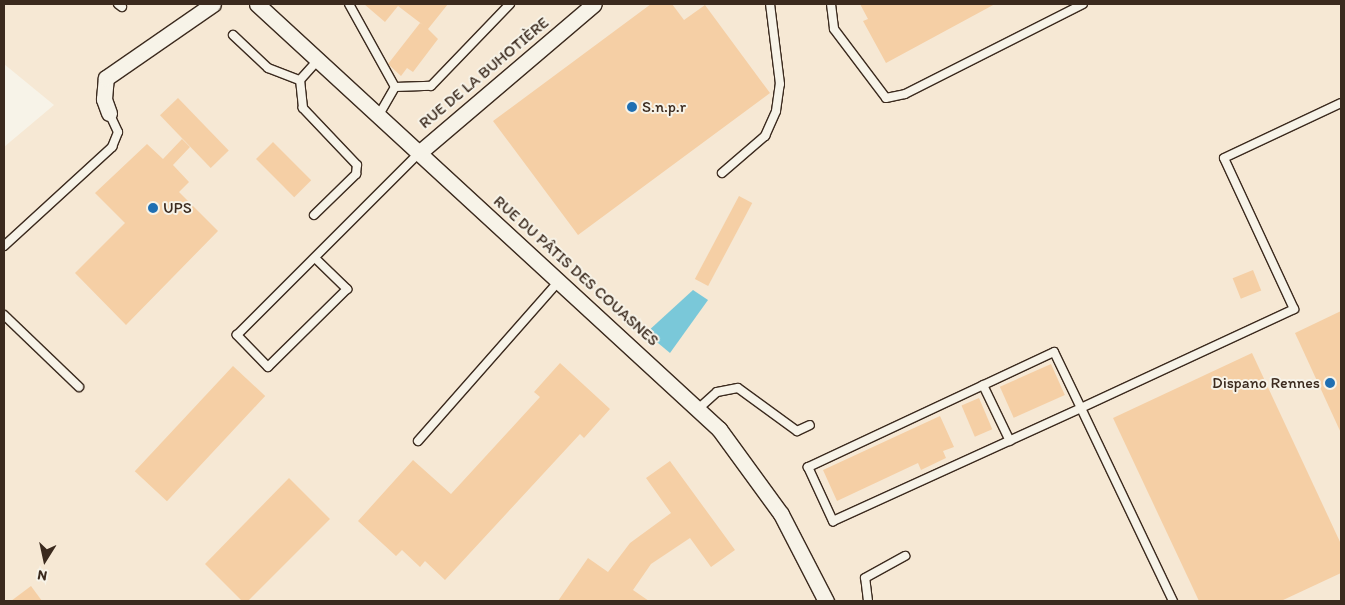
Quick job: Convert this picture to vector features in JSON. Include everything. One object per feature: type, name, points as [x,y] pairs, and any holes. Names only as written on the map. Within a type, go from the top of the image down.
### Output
[{"type":"street","points":[[109,113],[103,92],[106,78],[212,4]]},
{"type":"street","name":"RUE DU PÂTIS DES COUASNES","points":[[257,4],[698,409],[752,471],[802,549],[826,601]]},
{"type":"street","name":"RUE DE LA BUHOTIÈRE","points":[[420,152],[594,4]]},
{"type":"lane","points":[[349,4],[394,87]]},
{"type":"lane","points":[[394,87],[431,86],[510,4]]},
{"type":"lane","points":[[722,173],[765,136],[776,111],[780,84],[770,4]]},
{"type":"lane","points":[[831,4],[834,30],[886,98],[905,94],[1083,4]]},
{"type":"lane","points":[[233,34],[268,68],[300,80]]},
{"type":"lane","points":[[314,215],[356,174],[357,165],[303,108],[300,80],[318,60]]},
{"type":"lane","points":[[379,115],[394,87]]},
{"type":"lane","points":[[1173,601],[1081,408],[1054,352],[808,467],[833,521],[1010,441],[1081,408],[1294,309],[1224,158],[1341,104]]},
{"type":"lane","points":[[4,246],[112,146],[118,132],[109,113]]},
{"type":"lane","points":[[315,258],[346,289],[268,366],[237,335],[420,152]]},
{"type":"lane","points":[[418,441],[559,281]]},
{"type":"lane","points":[[4,315],[79,387]]},
{"type":"lane","points":[[984,385],[1010,441]]},
{"type":"lane","points":[[698,409],[717,392],[738,388],[797,431],[810,425]]},
{"type":"lane","points":[[868,601],[865,578],[905,556]]},
{"type":"shaded area","points":[[4,4],[1341,4],[1341,601],[4,601],[4,147],[54,105],[4,64]]},
{"type":"water","points":[[693,290],[708,300],[670,353],[646,333]]},
{"type":"building","points":[[364,4],[448,4],[428,29],[438,39],[413,72],[407,68],[401,76],[388,64],[420,23],[423,25],[398,6],[385,22]]},
{"type":"building","name":"S.n.p.r","points":[[651,4],[672,4],[684,20],[705,5],[770,93],[578,235],[493,121]]},
{"type":"building","points":[[860,4],[995,4],[886,63],[863,21],[868,19]]},
{"type":"building","points":[[178,98],[229,151],[211,168],[160,115]]},
{"type":"building","name":"UPS","points":[[182,139],[190,147],[173,165],[189,182],[179,192],[218,231],[126,325],[75,273],[125,223],[95,193],[147,144],[163,159]]},
{"type":"building","points":[[273,142],[311,180],[294,197],[256,159]]},
{"type":"building","points":[[739,196],[752,203],[708,286],[695,279]]},
{"type":"building","points":[[1253,270],[1261,290],[1241,299],[1233,278]]},
{"type":"building","name":"Dispano Rennes","points":[[1341,311],[1341,433],[1295,333]]},
{"type":"building","points":[[1252,353],[1341,544],[1341,573],[1281,601],[1199,601],[1113,418]]},
{"type":"building","points":[[560,363],[610,409],[584,438],[580,434],[445,580],[425,561],[420,567],[402,550],[396,556],[358,521],[413,460],[451,494],[540,397],[534,392]]},
{"type":"building","points":[[1051,364],[1065,395],[1014,418],[1000,387]]},
{"type":"building","points":[[233,366],[265,396],[167,501],[135,471]]},
{"type":"building","points":[[979,398],[992,429],[975,437],[962,405]]},
{"type":"building","points":[[940,416],[954,447],[943,451],[946,458],[921,470],[918,463],[837,501],[823,470]]},
{"type":"building","points":[[670,461],[735,550],[711,567],[690,538],[651,564],[633,590],[649,601],[558,601],[588,558],[608,572],[630,543],[671,513],[646,478]]},
{"type":"building","points":[[289,478],[330,519],[248,601],[242,601],[205,564]]},
{"type":"building","points":[[31,586],[42,601],[11,601]]},
{"type":"place","name":"S.n.p.r","points":[[632,107]]},
{"type":"place","name":"UPS","points":[[153,208]]},
{"type":"place","name":"Dispano Rennes","points":[[1330,383]]}]
